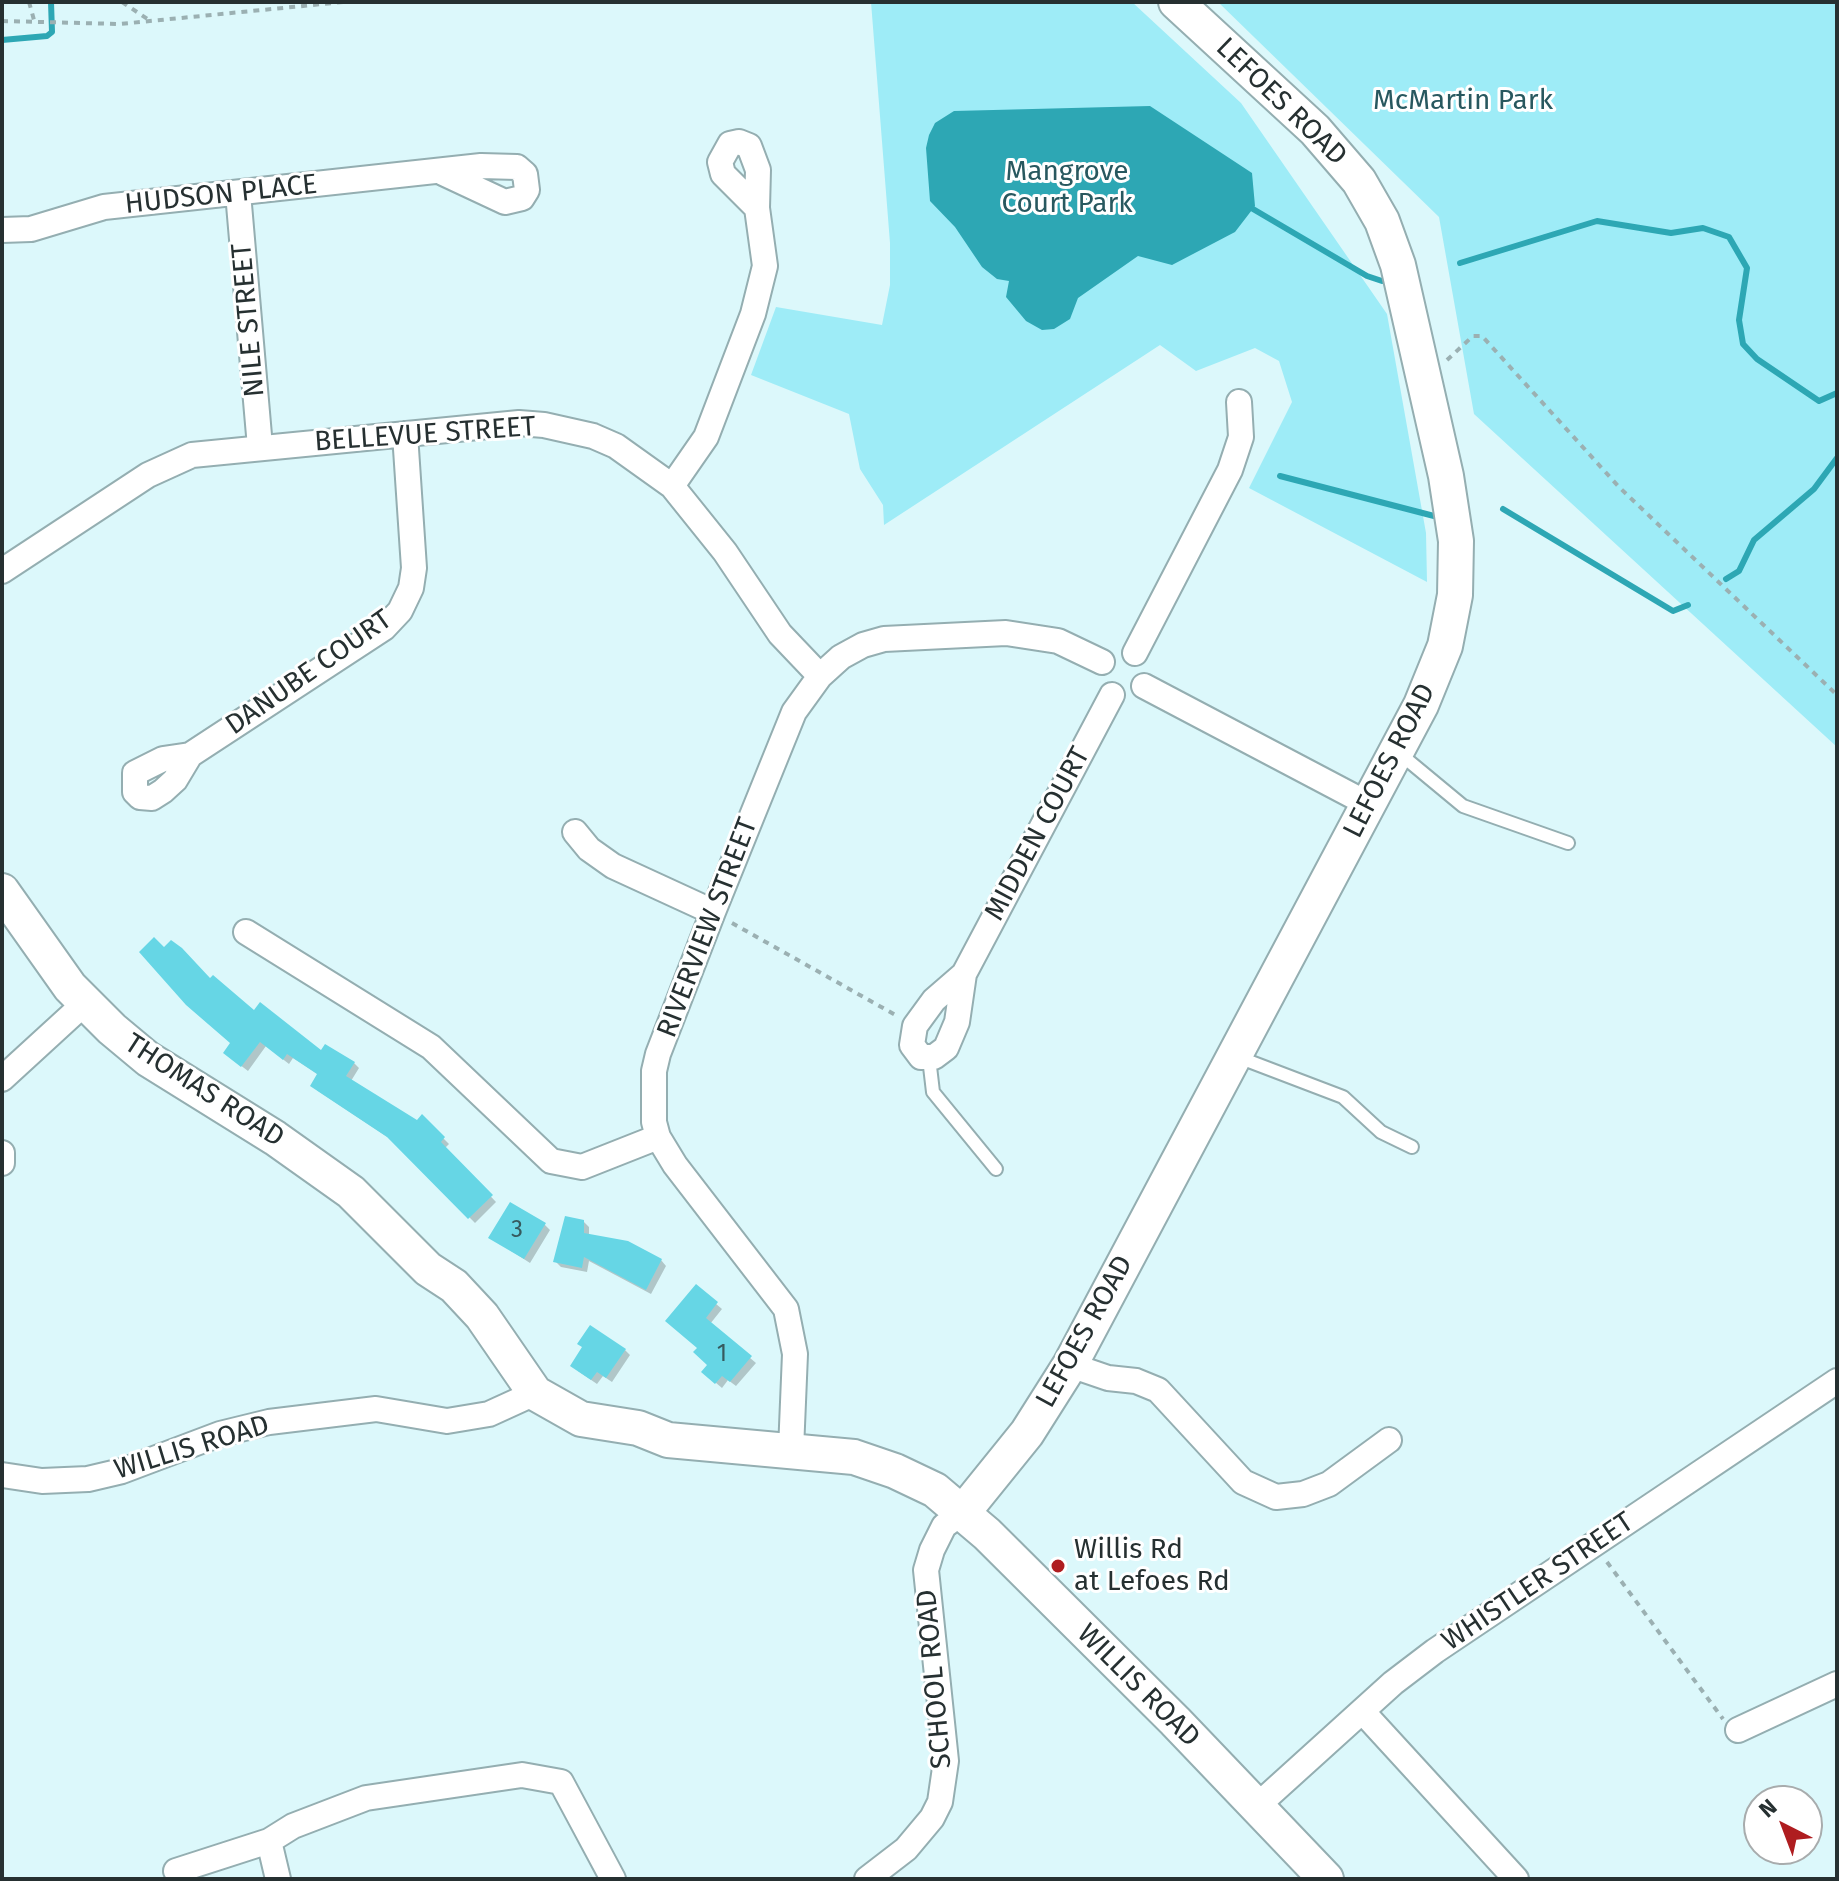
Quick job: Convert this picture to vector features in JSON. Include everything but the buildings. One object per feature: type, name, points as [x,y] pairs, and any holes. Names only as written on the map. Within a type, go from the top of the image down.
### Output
[{"type":"street","name":"LEFOES ROAD","points":[[964,1511],[986,1489],[1027,1433],[1070,1365],[1434,676],[1445,646],[1455,595],[1453,519],[1424,372],[1392,244],[1359,181],[1315,130],[1176,2]]},
{"type":"street","name":"HUDSON PLACE","points":[[2,230],[31,229],[92,209],[443,173]]},
{"type":"street","name":"NILE STREET","points":[[238,193],[260,447]]},
{"type":"street","points":[[672,486],[706,437],[759,299],[765,266],[757,208]]},
{"type":"street","points":[[1135,653],[1230,470],[1241,437],[1239,402]]},
{"type":"street","name":"BELLEVUE STREET","points":[[2,571],[171,462],[206,453],[260,447],[519,423],[544,425],[593,436],[616,446],[672,486],[725,552],[780,634],[820,676]]},
{"type":"street","name":"DANUBE COURT","points":[[190,755],[384,628],[400,611],[411,588],[414,568],[405,434]]},
{"type":"street","name":"RIVERVIEW STREET","points":[[791,1450],[795,1354],[786,1309],[675,1165],[658,1137],[652,1110],[656,1063],[713,912],[785,731],[800,703],[820,676],[863,645],[884,639],[969,634],[1041,636],[1102,662]]},
{"type":"street","points":[[1113,652],[1135,653],[1147,671],[1144,686],[1133,696],[1112,695],[1101,684],[1102,662],[1113,652]]},
{"type":"street","points":[[1144,686],[1368,804]]},
{"type":"street","name":"MIDDEN COURT","points":[[929,1058],[946,1048],[957,1022],[964,974],[1112,695]]},
{"type":"street","points":[[575,832],[589,849],[613,866],[713,912]]},
{"type":"street","name":"THOMAS ROAD","points":[[2,891],[41,949],[86,1002],[148,1059],[328,1173],[428,1269],[529,1397]]},
{"type":"street","points":[[246,932],[431,1047],[551,1161],[582,1167],[658,1137]]},
{"type":"street","name":"MIDDEN COURT","points":[[915,1026],[934,1000],[964,974]]},
{"type":"street","points":[[2,1079],[86,1002]]},
{"type":"street","points":[[915,1026],[912,1045],[915,1053],[929,1058]]},
{"type":"street","points":[[2,1153],[2,1163]]},
{"type":"street","points":[[1070,1365],[1090,1374],[1136,1381],[1158,1390],[1243,1482],[1276,1497],[1303,1494],[1329,1484],[1389,1440]]},
{"type":"street","name":"WHISTLER STREET","points":[[1257,1806],[1362,1711],[1435,1651],[1837,1381]]},
{"type":"street","name":"WILLIS ROAD","points":[[2,1475],[42,1481],[88,1479],[269,1422],[376,1409],[447,1421],[489,1414],[529,1397],[555,1426],[590,1439],[640,1445],[668,1440],[791,1450],[842,1455],[877,1464],[914,1479],[964,1511],[1326,1879]]},
{"type":"street","name":"SCHOOL ROAD","points":[[867,1879],[906,1849],[932,1818],[940,1802],[946,1761],[926,1570],[944,1526],[964,1511]]},
{"type":"street","points":[[1738,1730],[1837,1684]]},
{"type":"street","points":[[1362,1711],[1516,1879]]},
{"type":"street","points":[[176,1871],[269,1841],[293,1826],[366,1798],[522,1775],[561,1782],[613,1879]]},
{"type":"street","points":[[269,1841],[278,1879]]},
{"type":"lane","points":[[1396,751],[1463,806],[1568,843]]},
{"type":"lane","points":[[1235,1056],[1343,1097],[1381,1132],[1412,1147]]},
{"type":"lane","points":[[929,1058],[933,1092],[996,1169]]},
{"type":"path","points":[[29,2],[34,20]]},
{"type":"path","points":[[122,2],[151,21]]},
{"type":"path","points":[[2,21],[120,24],[343,2]]},
{"type":"path","points":[[1424,372],[1447,361],[1473,336],[1482,336],[1619,487],[1837,695]]},
{"type":"path","points":[[713,912],[915,1026]]},
{"type":"path","points":[[1594,1544],[1718,1714],[1738,1730]]},
{"type":"green space","name":"Mangrove Court Park","points":[[871,2],[1132,2],[1241,103],[1387,314],[1426,533],[1427,582],[1249,488],[1292,402],[1279,361],[1255,348],[1196,371],[1160,345],[884,525],[883,505],[860,469],[849,414],[751,375],[776,307],[882,325],[890,285],[890,243]]},
{"type":"green space","name":"McMartin Park","points":[[1218,2],[1837,2],[1837,747],[1474,414],[1439,217]]},
{"type":"shaded area","points":[[1150,106],[1252,173],[1255,206],[1235,232],[1172,265],[1138,256],[1078,298],[1070,319],[1054,329],[1042,330],[1026,321],[1006,297],[1009,281],[997,279],[982,267],[955,227],[930,201],[926,148],[929,135],[935,123],[954,111]]},
{"type":"waterway","points":[[2,40],[47,36],[52,32],[51,2]]},
{"type":"waterway","points":[[1253,209],[1367,276],[1382,281]]},
{"type":"waterway","points":[[1460,263],[1597,221],[1671,233],[1703,228],[1729,237],[1747,268],[1739,320],[1743,344],[1757,359],[1819,401],[1837,393]]},
{"type":"waterway","points":[[1726,579],[1739,571],[1754,540],[1814,489],[1837,458]]},
{"type":"waterway","points":[[1280,476],[1434,516]]},
{"type":"waterway","points":[[1503,509],[1673,611],[1688,605]]},
{"type":"place","name":"Willis Rd at Lefoes Rd","points":[[1058,1566]]}]
